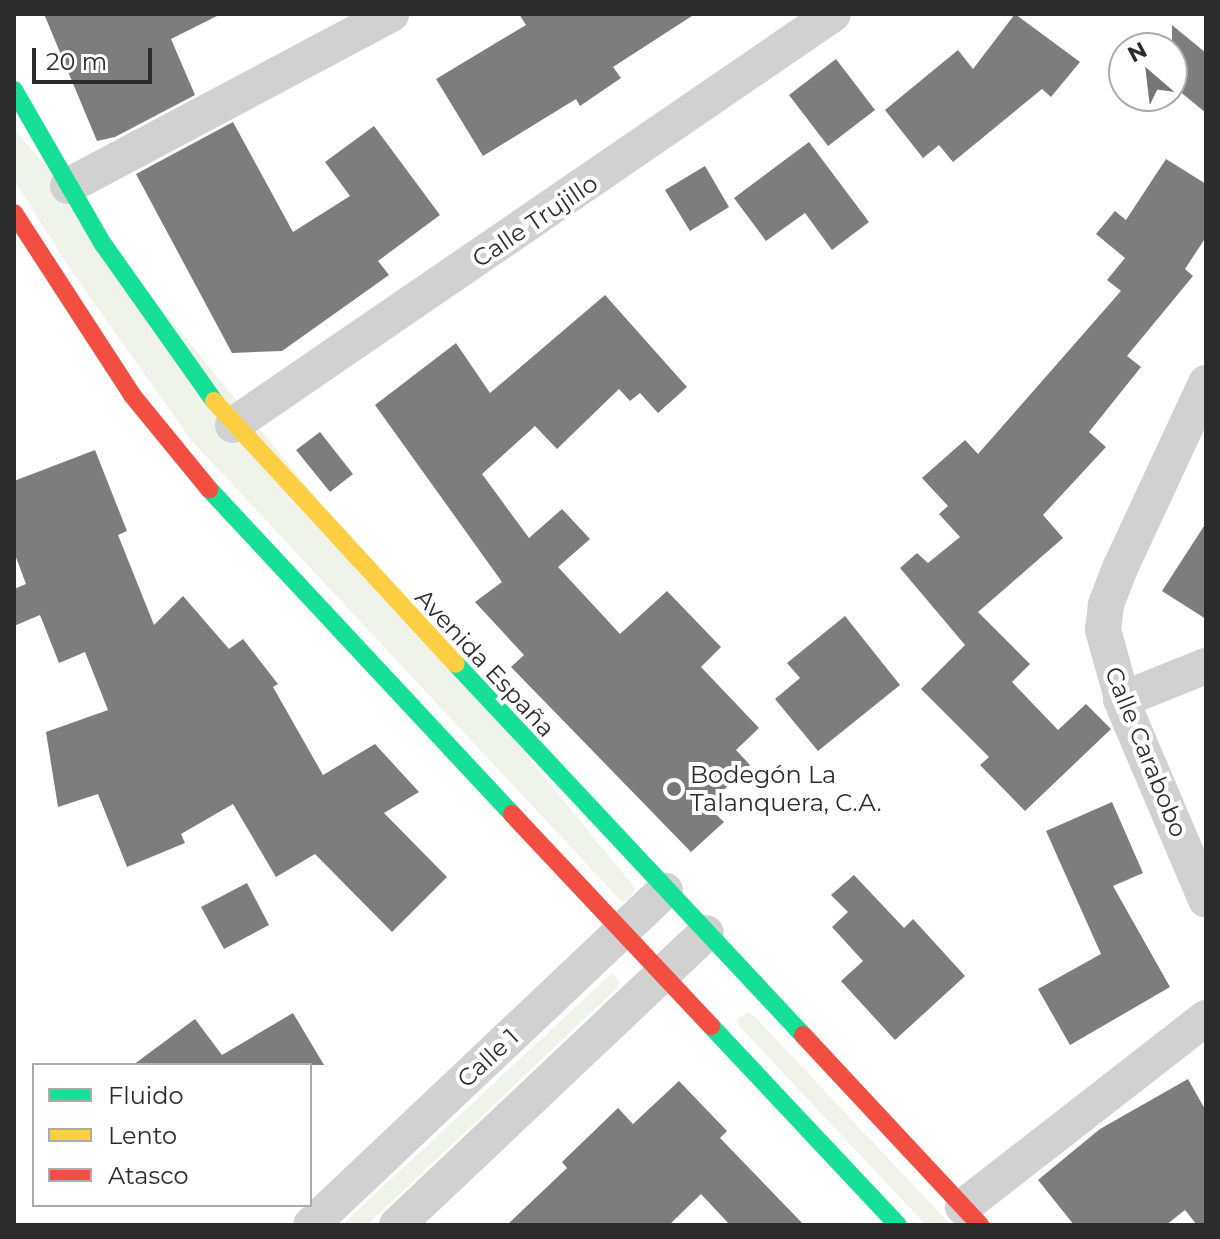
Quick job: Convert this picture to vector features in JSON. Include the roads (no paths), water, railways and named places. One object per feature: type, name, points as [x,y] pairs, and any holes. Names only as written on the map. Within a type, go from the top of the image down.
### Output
[{"type":"main road","name":"Avenida España","points":[[14,90],[68,186],[180,359],[233,425],[972,1216]]},
{"type":"main road","points":[[14,213],[97,343],[177,452],[898,1225]]},
{"type":"street","points":[[68,186],[391,14]]},
{"type":"street","name":"Calle Trujillo","points":[[233,425],[833,14]]},
{"type":"street","name":"Calle Carabobo","points":[[1206,383],[1106,605],[1109,667],[1206,900]]},
{"type":"street","points":[[1121,700],[1206,666]]},
{"type":"street","name":"Calle 1","points":[[311,1225],[665,890]]},
{"type":"street","points":[[397,1225],[706,933]]},
{"type":"street","points":[[972,1216],[1206,1018]]},
{"type":"place","name":"Bodegón La Talanquera, C.A.","points":[[674,789]]}]
